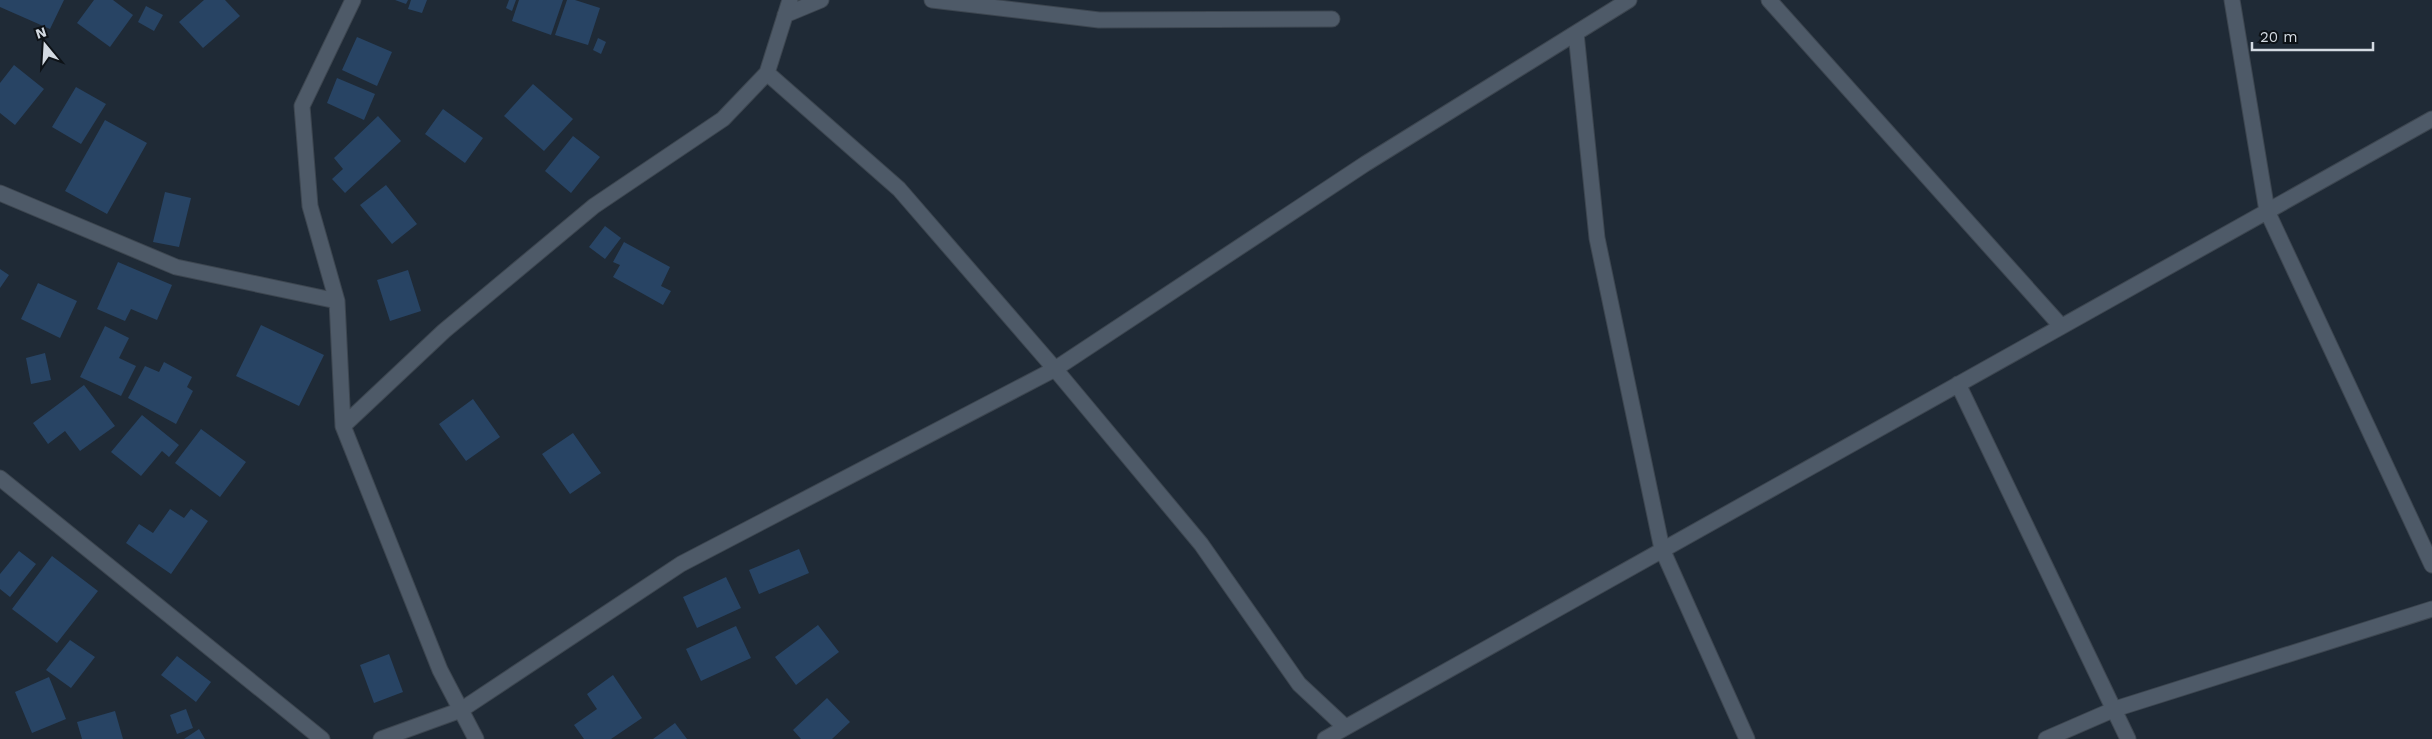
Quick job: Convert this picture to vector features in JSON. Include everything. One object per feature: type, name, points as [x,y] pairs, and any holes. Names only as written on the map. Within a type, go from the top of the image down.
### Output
[{"type":"street","points":[[353,0],[302,106],[310,206],[337,301],[343,426],[440,670],[476,739]]},
{"type":"street","points":[[343,426],[444,331],[578,218],[723,119],[767,73],[790,0]]},
{"type":"street","points":[[785,15],[821,0]]},
{"type":"street","points":[[932,0],[1099,20],[1332,19]]},
{"type":"street","points":[[381,739],[461,710],[681,564],[1055,369],[1365,164],[1629,0]]},
{"type":"street","points":[[1768,0],[2061,326]]},
{"type":"street","points":[[2232,0],[2266,211],[2432,565]]},
{"type":"street","points":[[1576,33],[1597,238],[1662,549],[1747,739]]},
{"type":"street","points":[[767,73],[899,189],[1055,369],[1201,544],[1299,684],[1344,726]]},
{"type":"street","points":[[1325,739],[1344,726],[2432,119]]},
{"type":"street","points":[[0,193],[176,266],[337,301]]},
{"type":"street","points":[[1958,384],[2128,739]]},
{"type":"street","points":[[0,478],[322,739]]},
{"type":"street","points":[[2046,739],[2115,710],[2432,609]]},
{"type":"building","points":[[0,0],[64,0],[50,29],[0,7]]},
{"type":"building","points":[[94,0],[113,0],[133,15],[110,47],[77,23]]},
{"type":"building","points":[[204,0],[225,0],[240,16],[203,48],[179,22]]},
{"type":"building","points":[[395,0],[408,0],[406,4]]},
{"type":"building","points":[[411,0],[427,0],[422,13],[408,9]]},
{"type":"building","points":[[509,0],[516,0],[512,11],[506,8]]},
{"type":"building","points":[[519,0],[563,0],[551,35],[512,21]]},
{"type":"building","points":[[567,0],[575,0],[600,8],[588,45],[555,35]]},
{"type":"building","points":[[146,6],[163,15],[154,31],[138,22]]},
{"type":"building","points":[[357,37],[392,52],[377,86],[342,70]]},
{"type":"building","points":[[598,38],[606,42],[601,54],[593,50]]},
{"type":"building","points":[[14,65],[44,89],[15,125],[0,113],[0,83]]},
{"type":"building","points":[[337,78],[375,94],[364,120],[327,103]]},
{"type":"building","points":[[533,84],[573,119],[544,151],[504,116]]},
{"type":"building","points":[[76,87],[106,104],[81,144],[52,127]]},
{"type":"building","points":[[443,109],[483,138],[465,163],[425,134]]},
{"type":"building","points":[[378,116],[401,141],[345,193],[332,179],[343,169],[334,158]]},
{"type":"building","points":[[105,120],[147,143],[107,214],[65,191]]},
{"type":"building","points":[[573,136],[600,157],[571,193],[545,171]]},
{"type":"building","points":[[386,185],[417,224],[392,244],[360,205]]},
{"type":"building","points":[[165,192],[191,198],[179,247],[153,242]]},
{"type":"building","points":[[605,226],[621,238],[605,259],[589,247]]},
{"type":"building","points":[[624,242],[670,267],[661,286],[671,291],[663,305],[613,277],[620,265],[613,262]]},
{"type":"building","points":[[118,262],[172,285],[157,320],[131,309],[125,321],[97,309]]},
{"type":"building","points":[[0,269],[9,275],[0,288]]},
{"type":"building","points":[[408,270],[421,311],[390,321],[377,280]]},
{"type":"building","points":[[38,283],[77,301],[60,338],[21,319]]},
{"type":"building","points":[[261,325],[324,355],[299,406],[236,376]]},
{"type":"building","points":[[105,326],[129,338],[119,358],[136,366],[121,396],[80,377]]},
{"type":"building","points":[[45,353],[51,380],[31,384],[26,358]]},
{"type":"building","points":[[164,362],[192,377],[187,387],[193,391],[176,424],[128,398],[145,366],[159,372]]},
{"type":"building","points":[[84,385],[115,426],[80,451],[65,431],[48,444],[33,423]]},
{"type":"building","points":[[473,399],[500,437],[466,461],[439,424]]},
{"type":"building","points":[[142,415],[179,445],[169,457],[162,451],[141,476],[111,452]]},
{"type":"building","points":[[201,429],[246,462],[220,497],[175,463]]},
{"type":"building","points":[[573,433],[601,473],[570,494],[542,454]]},
{"type":"building","points":[[170,509],[184,518],[191,509],[208,521],[171,574],[126,543],[139,524],[153,533]]},
{"type":"building","points":[[799,549],[809,573],[759,594],[749,570]]},
{"type":"building","points":[[19,551],[36,564],[10,597],[0,589],[0,574]]},
{"type":"building","points":[[52,556],[98,591],[57,643],[12,609]]},
{"type":"building","points":[[726,577],[741,608],[697,628],[683,597]]},
{"type":"building","points":[[818,625],[839,652],[796,685],[775,657]]},
{"type":"building","points":[[736,626],[751,658],[701,681],[686,649]]},
{"type":"building","points":[[70,640],[95,657],[71,688],[46,670]]},
{"type":"building","points":[[389,654],[403,692],[374,703],[360,665]]},
{"type":"building","points":[[177,656],[211,682],[196,702],[161,675]]},
{"type":"building","points":[[613,675],[642,718],[611,739],[584,739],[574,725],[597,709],[587,694]]},
{"type":"building","points":[[49,677],[66,719],[32,733],[15,692]]},
{"type":"building","points":[[827,698],[850,722],[832,739],[801,739],[793,730]]},
{"type":"building","points":[[186,709],[193,728],[177,734],[170,715]]},
{"type":"building","points":[[115,711],[123,739],[82,739],[77,722]]},
{"type":"building","points":[[675,723],[687,739],[653,739]]},
{"type":"building","points":[[199,729],[205,739],[184,739]]}]
